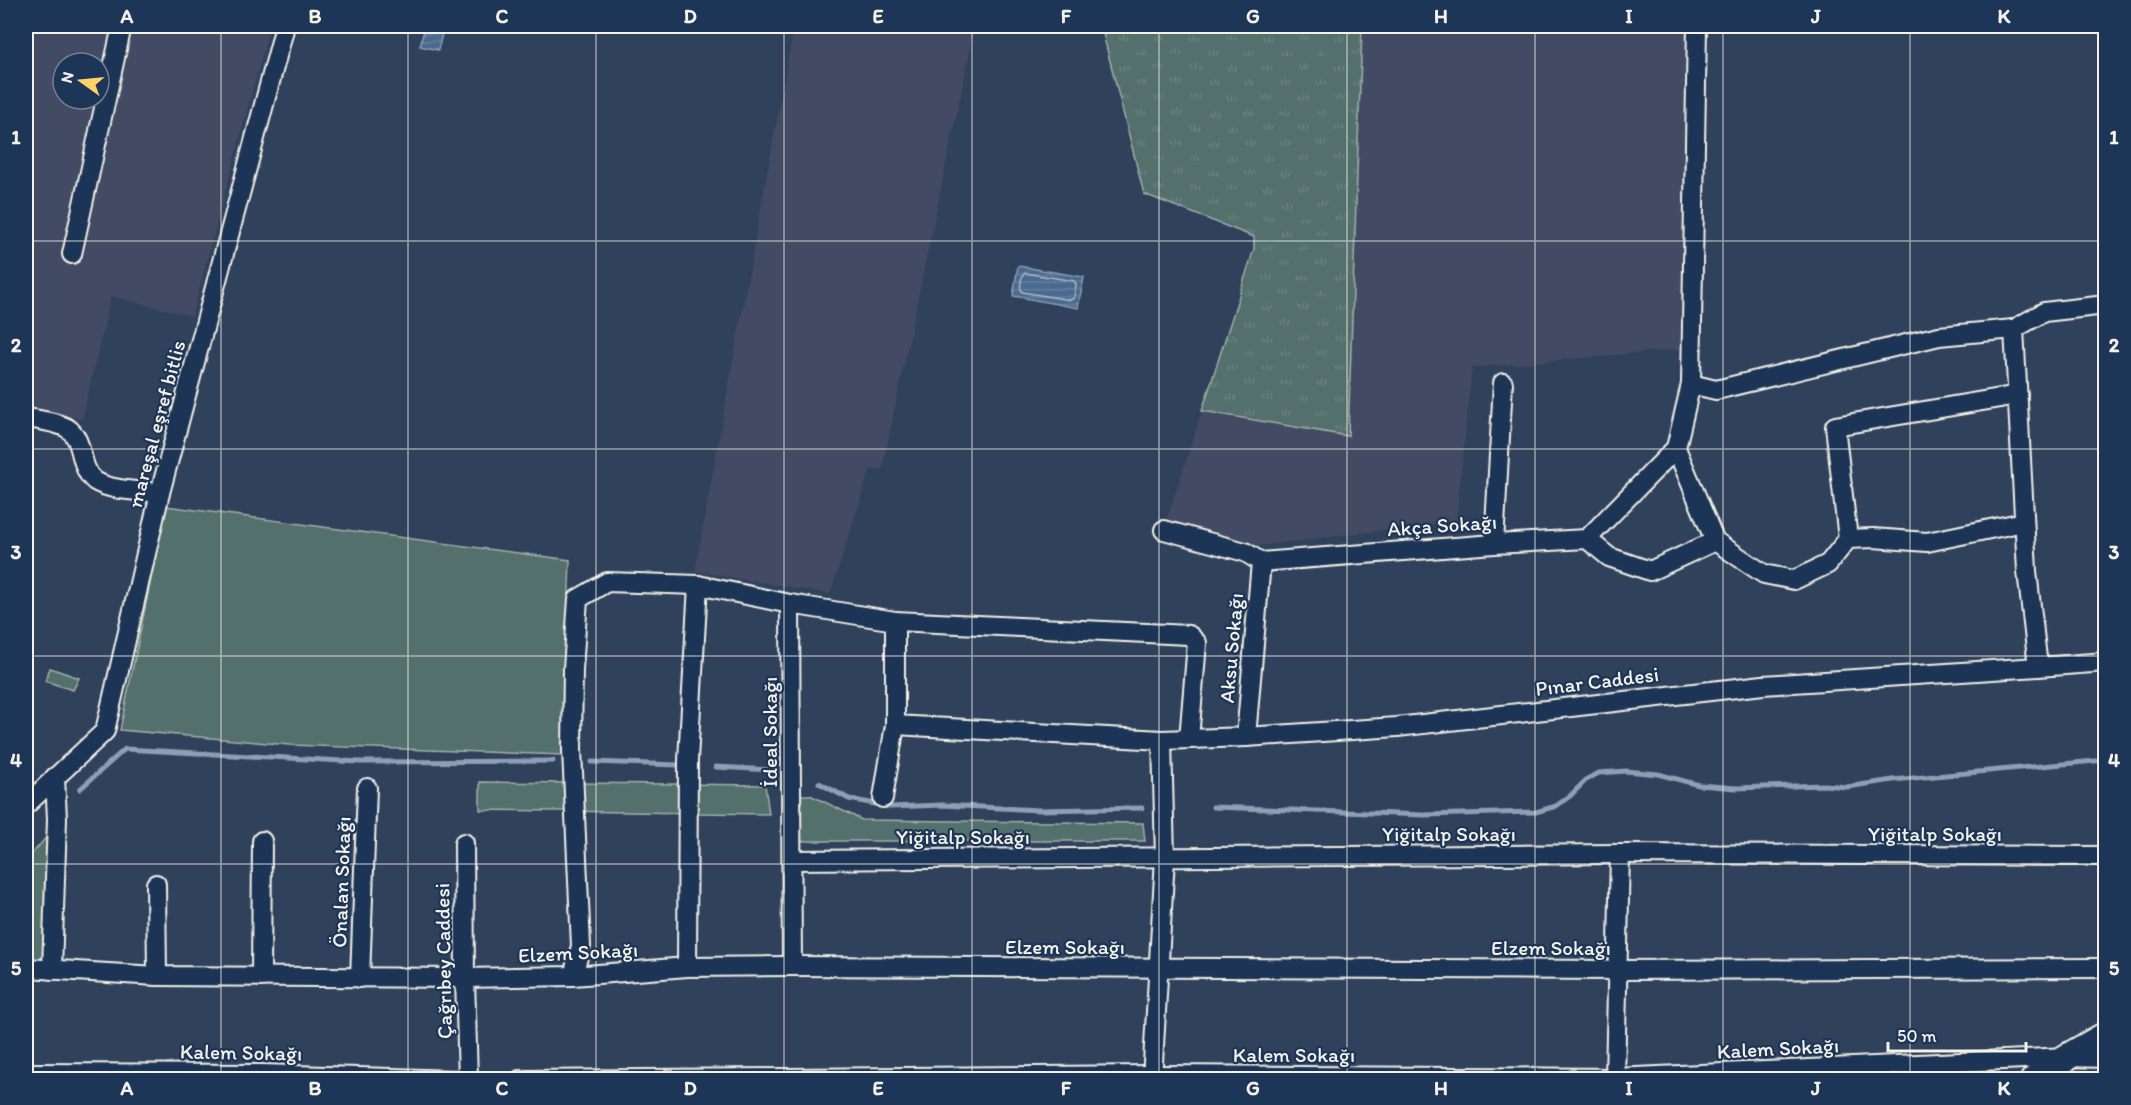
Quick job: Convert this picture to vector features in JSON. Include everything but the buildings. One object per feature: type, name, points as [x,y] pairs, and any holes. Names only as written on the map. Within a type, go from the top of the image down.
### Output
[{"type":"main road","points":[[2034,1080],[2067,1057],[2106,1035]]},
{"type":"street","points":[[72,254],[122,26]]},
{"type":"street","name":"mareşal eşref bitlis","points":[[26,805],[105,731],[160,493],[285,26]]},
{"type":"street","points":[[1697,26],[1691,384],[1676,448],[1587,539],[1609,557],[1650,571],[1715,542]]},
{"type":"street","points":[[1691,384],[1716,390],[1939,336],[2014,329],[2044,312],[2106,305]]},
{"type":"street","points":[[2014,329],[2027,571],[2038,667]]},
{"type":"street","points":[[1494,544],[1503,383]]},
{"type":"street","points":[[1676,448],[1715,542],[1764,574],[1794,580],[1828,564],[1848,538],[1835,426],[2018,394]]},
{"type":"street","points":[[26,418],[67,427],[78,440],[86,466],[93,479],[106,486],[160,493]]},
{"type":"street","points":[[1848,538],[1927,542],[2024,522]]},
{"type":"street","name":"Akça Sokağı","points":[[1164,530],[1245,552],[1262,562],[1587,539]]},
{"type":"street","name":"Aksu Sokağı","points":[[1246,737],[1262,562]]},
{"type":"street","points":[[573,976],[581,946],[572,750],[573,669],[578,599],[607,582],[698,585],[790,604],[895,621],[1189,635],[1197,644],[1189,739]]},
{"type":"street","points":[[687,968],[688,760],[698,585]]},
{"type":"street","name":"İdeal Sokağı","points":[[790,604],[792,966]]},
{"type":"street","points":[[884,798],[895,725],[895,621]]},
{"type":"street","name":"Pınar Caddesi","points":[[895,725],[1162,740],[1246,737],[1397,727],[1762,685],[2106,662]]},
{"type":"street","points":[[1152,1077],[1165,858],[1162,740]]},
{"type":"street","points":[[52,970],[57,819],[55,777]]},
{"type":"street","name":"Önalan Sokağı","points":[[360,978],[367,788]]},
{"type":"street","points":[[261,977],[262,841]]},
{"type":"street","name":"Çağrıbey Caddesi","points":[[464,843],[468,1080]]},
{"type":"street","points":[[1615,1079],[1620,854]]},
{"type":"street","name":"Yiğitalp Sokağı","points":[[792,860],[1620,854],[2106,856]]},
{"type":"street","points":[[156,884],[157,976]]},
{"type":"street","name":"Elzem Sokağı","points":[[26,969],[157,976],[465,978],[573,976],[687,968],[792,966],[1619,970],[2106,968]]},
{"type":"street","name":"Kalem Sokağı","points":[[520,1080],[1152,1077],[1615,1079],[2067,1057],[2106,1058]]},
{"type":"street","name":"Kalem Sokağı","points":[[26,1073],[261,1074],[456,1080]]},
{"type":"shaded area","points":[[26,26],[270,26],[192,316],[111,296],[82,419],[26,407]]},
{"type":"shaded area","points":[[794,26],[975,26],[882,469],[870,470],[830,594],[695,571]]},
{"type":"shaded area","points":[[1362,26],[1692,26],[1680,349],[1472,368],[1456,521],[1256,546],[1165,525],[1202,411],[1348,435]]},
{"type":"green space","points":[[1101,26],[1362,26],[1348,436],[1202,411],[1254,249],[1254,237],[1144,194]]},
{"type":"green space","points":[[166,506],[570,560],[563,755],[290,745],[120,730]]},
{"type":"green space","points":[[50,668],[79,678],[73,690],[45,681]]},
{"type":"green space","points":[[480,782],[765,785],[769,814],[480,810]]},
{"type":"green space","points":[[798,795],[810,795],[862,820],[1143,823],[1145,841],[801,841]]},
{"type":"green space","points":[[49,834],[48,961],[26,960],[26,861]]},
{"type":"water","points":[[425,26],[444,26],[438,50],[420,46]]},
{"type":"water","points":[[1018,266],[1084,277],[1078,308],[1013,296]]},
{"type":"waterway","points":[[80,789],[125,749],[360,762],[553,761]]},
{"type":"waterway","points":[[1213,807],[1424,815],[1536,812],[1556,806],[1587,779],[1599,773],[1626,771],[1658,774],[1699,785],[1736,788],[1825,785],[1847,787],[1893,780],[2106,760]]},
{"type":"waterway","points":[[592,762],[679,765]]},
{"type":"waterway","points":[[716,767],[772,770]]},
{"type":"waterway","points":[[819,783],[849,799],[891,807],[942,805],[1039,810],[1142,808]]}]
